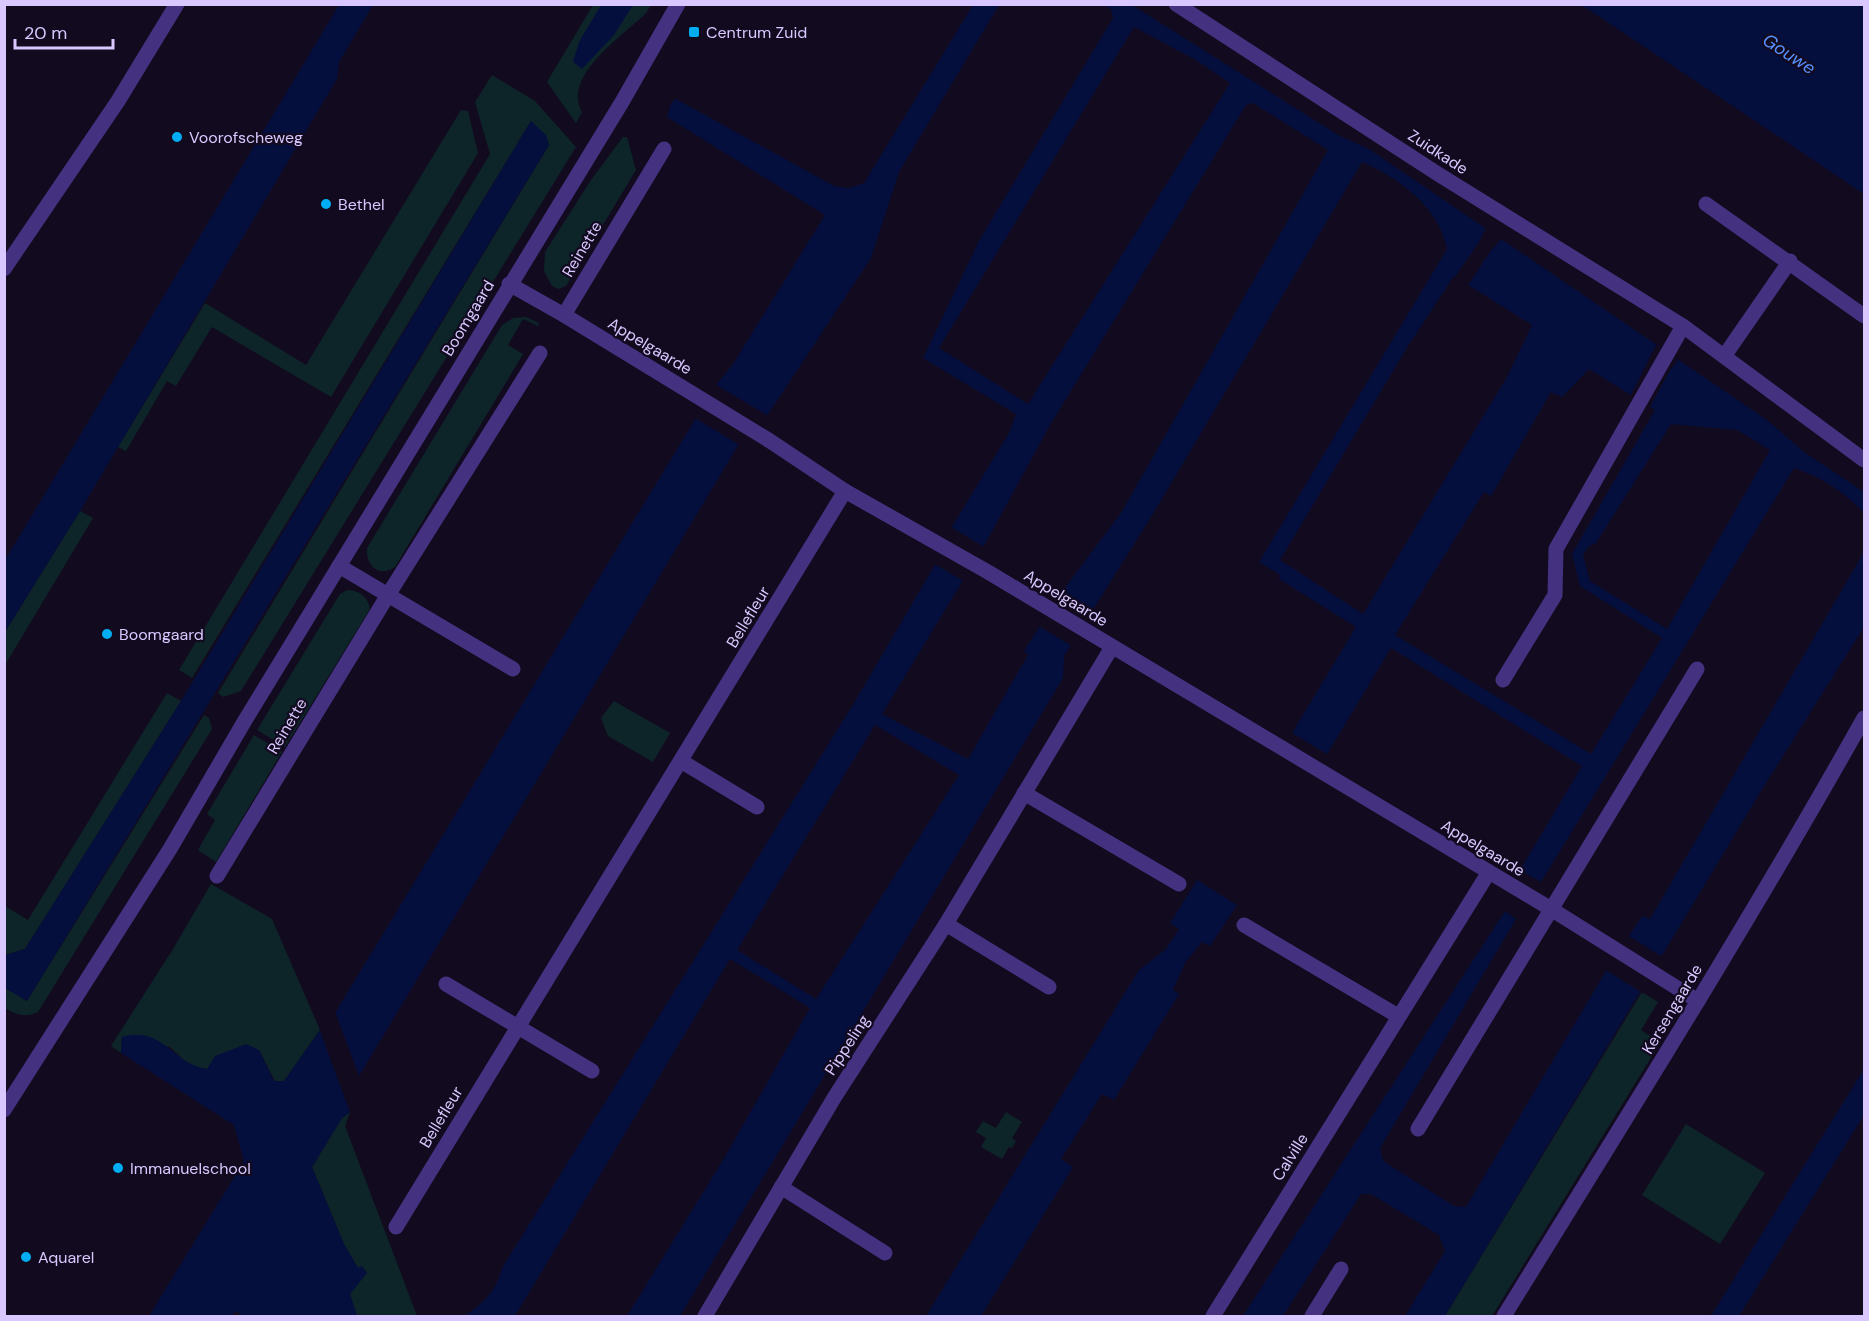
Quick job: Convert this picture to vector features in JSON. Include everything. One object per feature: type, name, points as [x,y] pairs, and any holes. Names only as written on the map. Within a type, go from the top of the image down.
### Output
[{"type":"street","points":[[4,269],[131,81],[177,4]]},
{"type":"street","name":"Boomgaard","points":[[4,1110],[170,849],[509,284],[622,102],[678,4]]},
{"type":"street","name":"Zuidkade","points":[[1176,4],[1438,174],[1683,326],[1864,460]]},
{"type":"street","name":"Reinette","points":[[564,315],[664,149]]},
{"type":"street","points":[[1706,204],[1790,261],[1864,316]]},
{"type":"street","points":[[1725,355],[1790,261]]},
{"type":"street","points":[[509,284],[564,315]]},
{"type":"street","name":"Appelgaarde","points":[[564,315],[770,441],[845,491],[929,537],[1040,603],[1535,899],[1698,1001]]},
{"type":"street","points":[[1503,680],[1555,595],[1556,549],[1683,326]]},
{"type":"street","name":"Reinette","points":[[217,876],[388,595],[540,353]]},
{"type":"street","name":"Bellefleur","points":[[396,1227],[845,491]]},
{"type":"street","points":[[339,566],[513,669]]},
{"type":"street","name":"Pippeling","points":[[705,1317],[834,1098],[946,924],[1113,647]]},
{"type":"street","points":[[1418,1129],[1697,669]]},
{"type":"street","name":"Kersengaarde","points":[[1504,1317],[1808,818],[1864,718]]},
{"type":"street","points":[[681,761],[757,807]]},
{"type":"street","points":[[1024,793],[1179,884]]},
{"type":"street","name":"Calville","points":[[1213,1317],[1489,872]]},
{"type":"street","points":[[946,924],[1048,987]]},
{"type":"street","points":[[1244,925],[1398,1016]]},
{"type":"street","points":[[446,984],[592,1071]]},
{"type":"street","points":[[781,1187],[885,1253]]},
{"type":"street","points":[[1311,1317],[1341,1269]]},
{"type":"green space","points":[[593,5],[651,5],[646,13],[610,45],[587,70],[580,84],[578,98],[582,112],[576,123],[547,82]]},
{"type":"green space","points":[[492,75],[535,101],[576,147],[241,691],[223,697],[218,693],[549,145],[531,121],[192,678],[179,670],[490,154],[475,102]]},
{"type":"green space","points":[[461,110],[468,111],[478,153],[331,397],[212,327],[176,386],[167,381],[126,451],[118,447],[205,303],[306,365]]},
{"type":"green space","points":[[623,137],[627,137],[636,170],[566,286],[559,289],[552,286],[544,271],[545,252],[591,180]]},
{"type":"green space","points":[[526,317],[539,323],[538,326],[523,319],[508,345],[523,354],[395,567],[378,571],[371,565],[367,548],[502,325],[513,318]]},
{"type":"green space","points":[[80,511],[93,518],[5,665],[5,632]]},
{"type":"green space","points":[[347,590],[362,595],[370,609],[285,747],[257,730],[340,594]]},
{"type":"green space","points":[[167,693],[181,701],[25,949],[5,955],[5,906],[28,920]]},
{"type":"green space","points":[[614,701],[670,733],[653,762],[608,736],[601,718]]},
{"type":"green space","points":[[204,715],[209,718],[212,729],[38,1012],[21,1015],[5,1008],[5,988],[27,1001]]},
{"type":"green space","points":[[254,735],[282,752],[216,862],[198,850],[215,820],[207,814]]},
{"type":"green space","points":[[211,884],[272,919],[320,1030],[284,1081],[275,1081],[259,1050],[207,1069],[191,1067],[170,1047],[122,1037],[121,1053],[111,1046],[173,949]]},
{"type":"green space","points":[[1642,992],[1658,1002],[1641,1030],[1660,1043],[1492,1316],[1445,1316]]},
{"type":"green space","points":[[350,1112],[345,1126],[417,1316],[357,1316],[350,1294],[358,1269],[344,1244],[312,1167],[342,1118]]},
{"type":"green space","points":[[1006,1112],[1022,1122],[1012,1138],[1016,1141],[1012,1148],[1009,1147],[1002,1159],[981,1147],[986,1138],[976,1132],[983,1121],[996,1128]]},
{"type":"green space","points":[[1686,1124],[1765,1173],[1720,1244],[1642,1195]]},
{"type":"water","points":[[339,5],[373,5],[339,62],[337,79],[80,511],[5,632],[5,560]]},
{"type":"water","points":[[601,5],[633,5],[614,35],[582,69],[573,62],[579,42]]},
{"type":"water","points":[[973,5],[999,5],[899,172],[871,258],[767,416],[739,444],[359,1076],[335,1013],[716,385],[733,364],[825,215],[667,117],[671,103],[676,99],[834,186],[849,188],[864,183]]},
{"type":"water","points":[[1103,5],[1132,5],[1338,135],[1369,149],[1767,420],[1804,452],[1864,492],[1864,513],[1832,486],[1794,468],[1541,882],[1520,870],[1582,766],[1391,648],[1327,754],[1292,733],[1356,627],[1279,579],[1280,575],[1259,562],[1447,249],[1436,220],[1426,207],[1403,185],[1362,162],[1151,517],[1064,656],[1063,678],[680,1316],[627,1316],[723,1160],[810,1008],[730,959],[515,1316],[465,1316],[493,1290],[502,1268],[854,703],[936,563],[953,525],[1009,433],[1016,414],[923,358],[980,239],[1113,18],[1111,9]],"holes":[[[1134,27],[1194,59],[1230,83],[1028,404],[939,348]],[[1253,103],[1328,150],[1121,513],[1061,593],[1024,651],[1028,655],[968,759],[882,714],[985,544],[1050,425],[1246,105]],[[1454,276],[1532,325],[1507,377],[1363,614],[1280,560],[1408,346]],[[1589,369],[1655,410],[1572,554],[1580,586],[1662,638],[1591,754],[1395,635],[1484,492],[1491,496],[1551,392],[1562,397]],[[1671,424],[1737,430],[1770,450],[1667,629],[1590,581],[1583,555],[1589,546],[1596,543]],[[875,725],[959,775],[816,999],[737,950]]]},
{"type":"water","name":"Gouwe","points":[[1581,5],[1864,5],[1864,194],[1597,15]]},
{"type":"water","points":[[531,121],[546,135],[549,145],[27,1001],[5,988],[5,955],[25,949],[181,701]]},
{"type":"water","points":[[1864,552],[1864,627],[1761,791],[1445,1316],[1405,1316],[1445,1251],[1439,1235],[1371,1194],[1361,1194],[1283,1316],[1243,1316],[1505,911],[1516,919],[1380,1148],[1383,1161],[1454,1206],[1466,1207],[1606,971],[1642,916],[1650,919]]},
{"type":"water","points":[[1197,880],[1237,905],[1210,946],[1202,942],[1185,963],[1173,990],[1179,994],[1114,1100],[1102,1094],[1061,1159],[1073,1167],[981,1316],[926,1316],[1139,970],[1166,949],[1179,929],[1170,923]]},
{"type":"water","points":[[320,1030],[350,1112],[342,1118],[312,1167],[344,1244],[358,1268],[362,1266],[367,1273],[350,1294],[357,1316],[243,1316],[236,1311],[231,1316],[149,1316],[244,1161],[234,1125],[121,1053],[122,1037],[148,1036],[195,1066],[207,1069],[215,1056],[246,1044],[259,1050],[274,1081],[284,1081]]},
{"type":"water","points":[[1864,1069],[1864,1115],[1739,1316],[1711,1316]]},
{"type":"pier","points":[[1487,225],[1503,237],[1468,285],[1455,277],[1479,242]]},
{"type":"pier","points":[[1656,345],[1678,360],[1649,409],[1630,397]]},
{"type":"pier","points":[[713,383],[770,417],[741,446],[693,417]]},
{"type":"pier","points":[[949,526],[986,548],[965,582],[933,563]]},
{"type":"pier","points":[[1058,591],[1095,614],[1073,647],[1037,625]]},
{"type":"pier","points":[[1627,935],[1666,959],[1644,994],[1604,969]]},
{"type":"pier","points":[[334,1009],[360,1079],[357,1077],[333,1014]]},
{"type":"pier","points":[[319,1028],[323,1029],[352,1109],[350,1112]]},
{"type":"place","name":"Centrum Zuid","points":[[694,32]]},
{"type":"place","name":"Voorofscheweg","points":[[177,137]]},
{"type":"place","name":"Bethel","points":[[326,204]]},
{"type":"place","name":"Boomgaard","points":[[107,634]]},
{"type":"place","name":"Immanuelschool","points":[[118,1168]]},
{"type":"place","name":"Aquarel","points":[[26,1257]]}]
